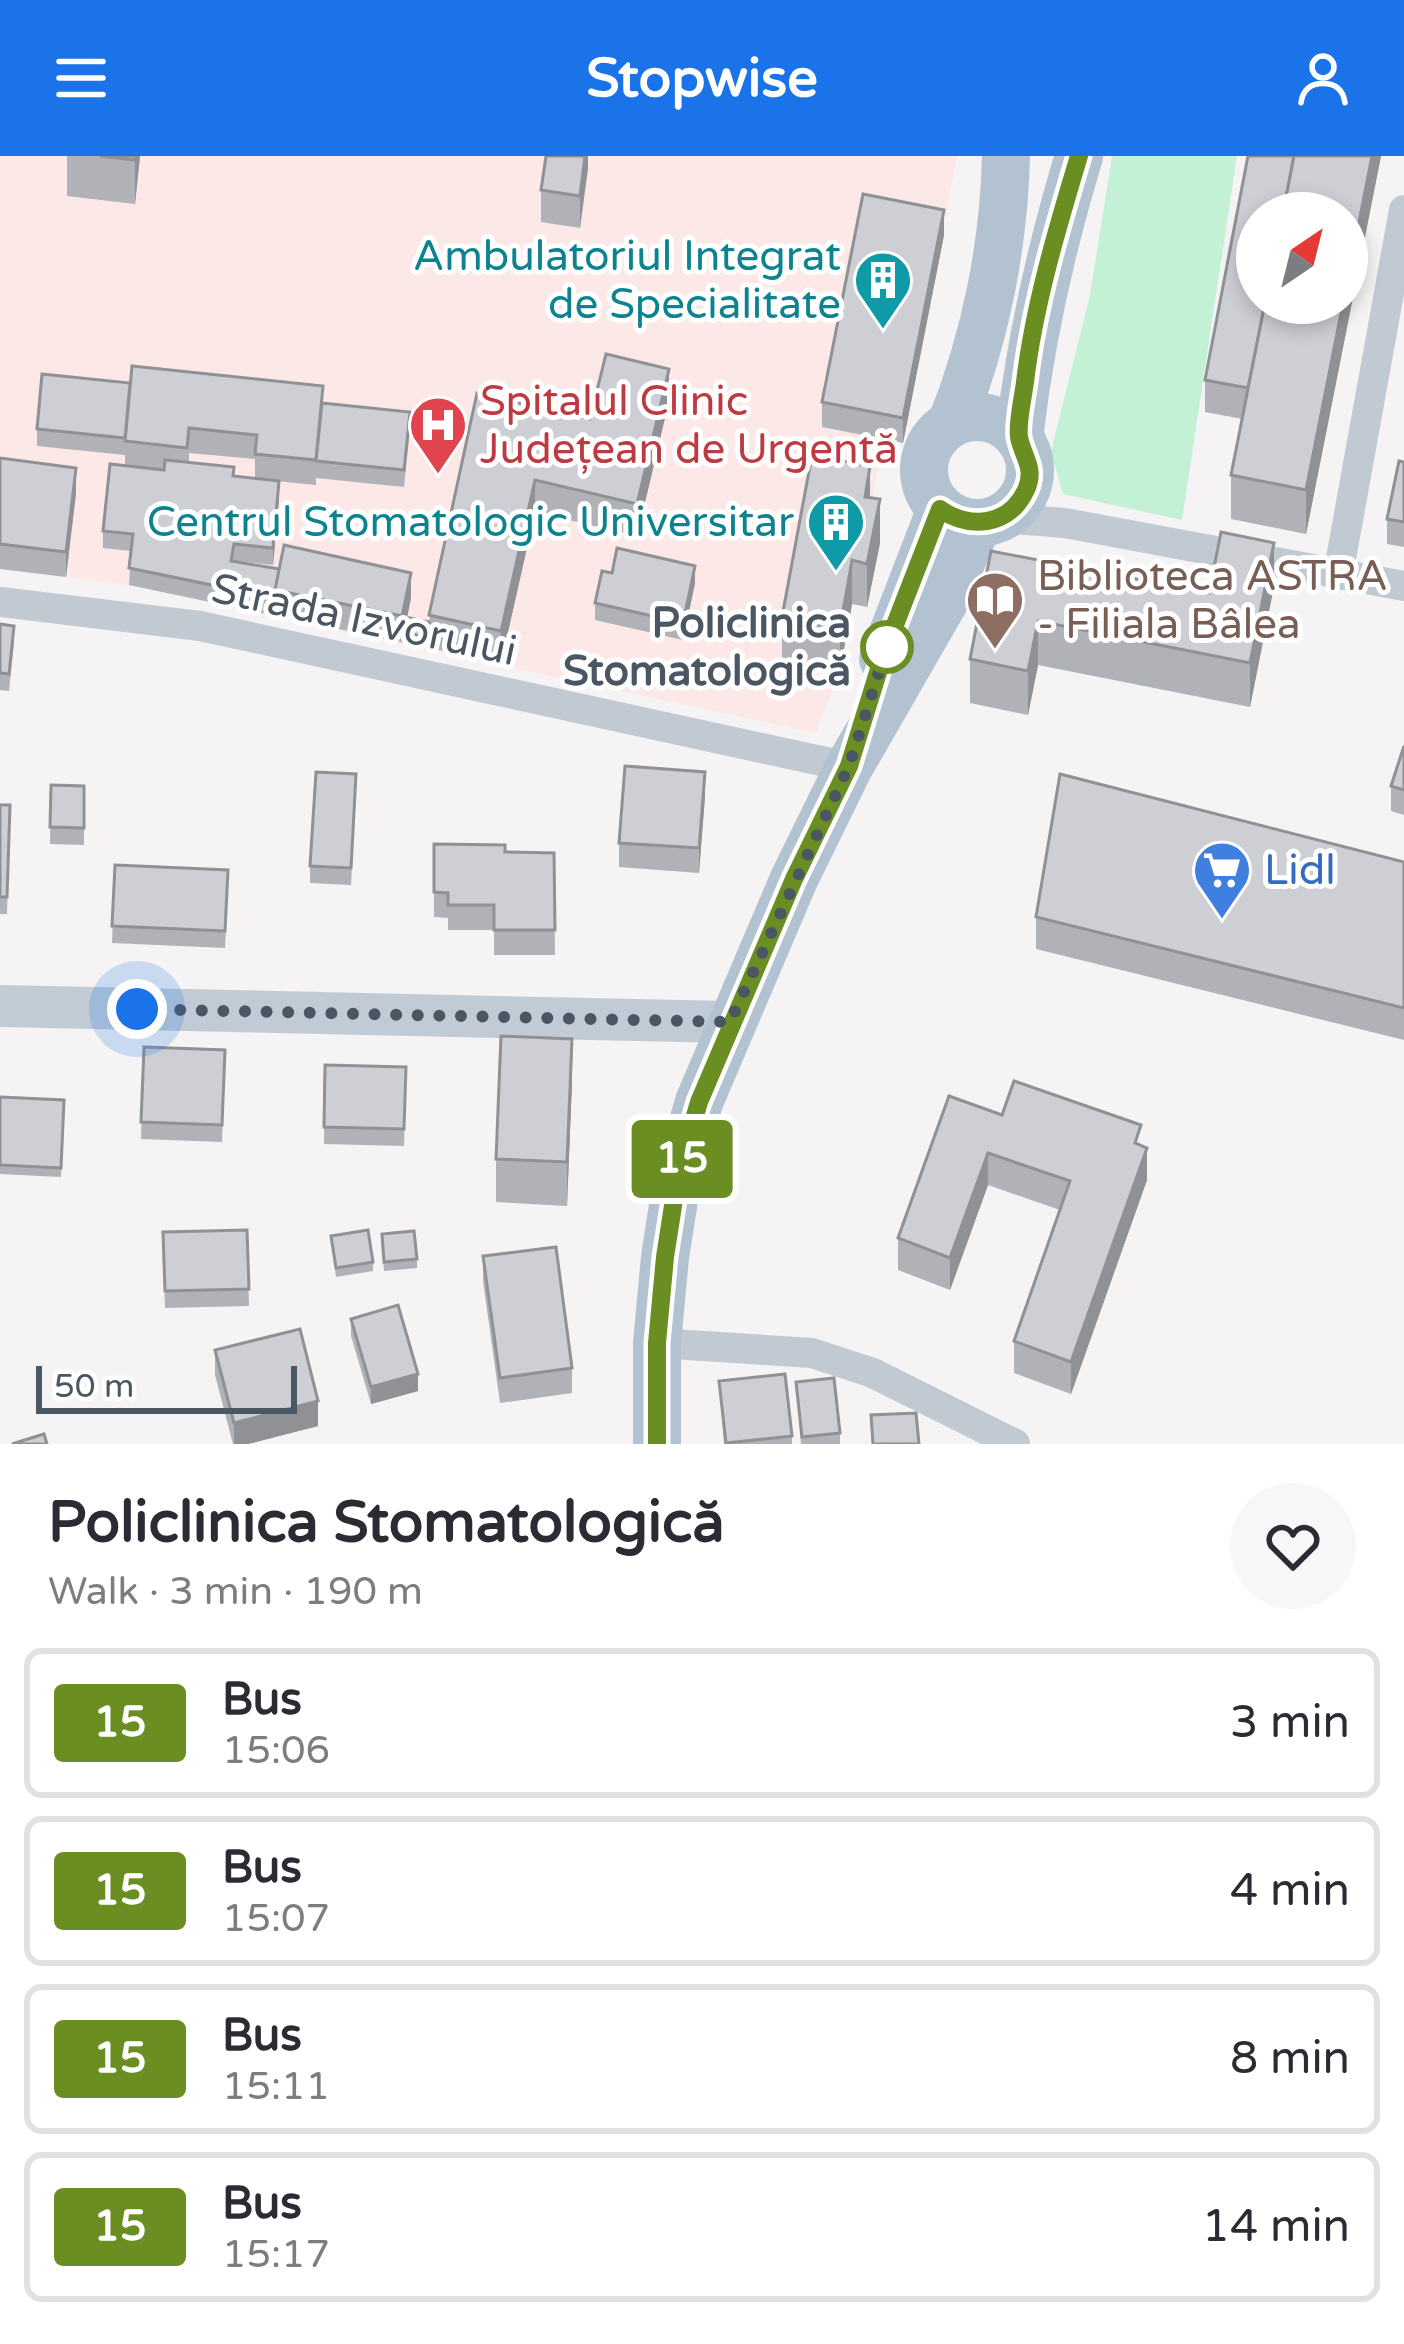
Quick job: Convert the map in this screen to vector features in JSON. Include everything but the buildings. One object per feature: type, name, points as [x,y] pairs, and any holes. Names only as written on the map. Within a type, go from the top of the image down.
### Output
[{"type":"main road","points":[[986,511],[924,480],[924,463],[928,447],[952,422],[976,355],[991,282],[1006,156]]},
{"type":"main road","points":[[1019,438],[1026,375],[1078,156]]},
{"type":"main road","points":[[648,1442],[678,1174],[730,1022],[849,766],[944,602],[986,511],[1030,466],[1009,427],[981,416],[952,422]]},
{"type":"street","points":[[1339,575],[1404,210]]},
{"type":"street","points":[[986,511],[1404,586]]},
{"type":"street","name":"Strada Izvorului","points":[[0,602],[200,626],[849,766]]},
{"type":"street","points":[[0,1006],[730,1022]]},
{"type":"street","points":[[657,1343],[812,1353],[873,1372],[1015,1444]]},
{"type":"shaded area","name":"Spitalul Clinic Județean de Urgentă","points":[[0,156],[957,156],[903,443],[883,440],[840,671],[816,733],[129,585],[0,569]]},
{"type":"green space","points":[[1112,156],[1237,156],[1182,520],[1063,494],[1051,452],[1090,295]]},
{"type":"bus line","name":"15","points":[[657,1444],[657,1343],[665,1257],[678,1174],[699,1102],[730,1022],[849,766],[884,653],[940,509],[964,522],[990,522],[1014,508],[1024,495],[1030,466],[1019,438],[1026,375],[1059,222],[1079,156]]},
{"type":"place","name":"Ambulatoriul Integrat de Specialitate","points":[[883,331]]},
{"type":"place","name":"Spitalul Clinic Județean de Urgentă","points":[[438,476]]},
{"type":"place","name":"Centrul Stomatologic Universitar","points":[[836,573]]},
{"type":"place","name":"Policlinica Stomatologică","points":[[887,647]]},
{"type":"place","name":"Biblioteca ASTRA - Filiala Bâlea","points":[[995,651]]},
{"type":"place","name":"Lidl","points":[[1222,921]]},
{"type":"route","points":[[137,1009],[730,1022],[849,766],[887,647]]}]
